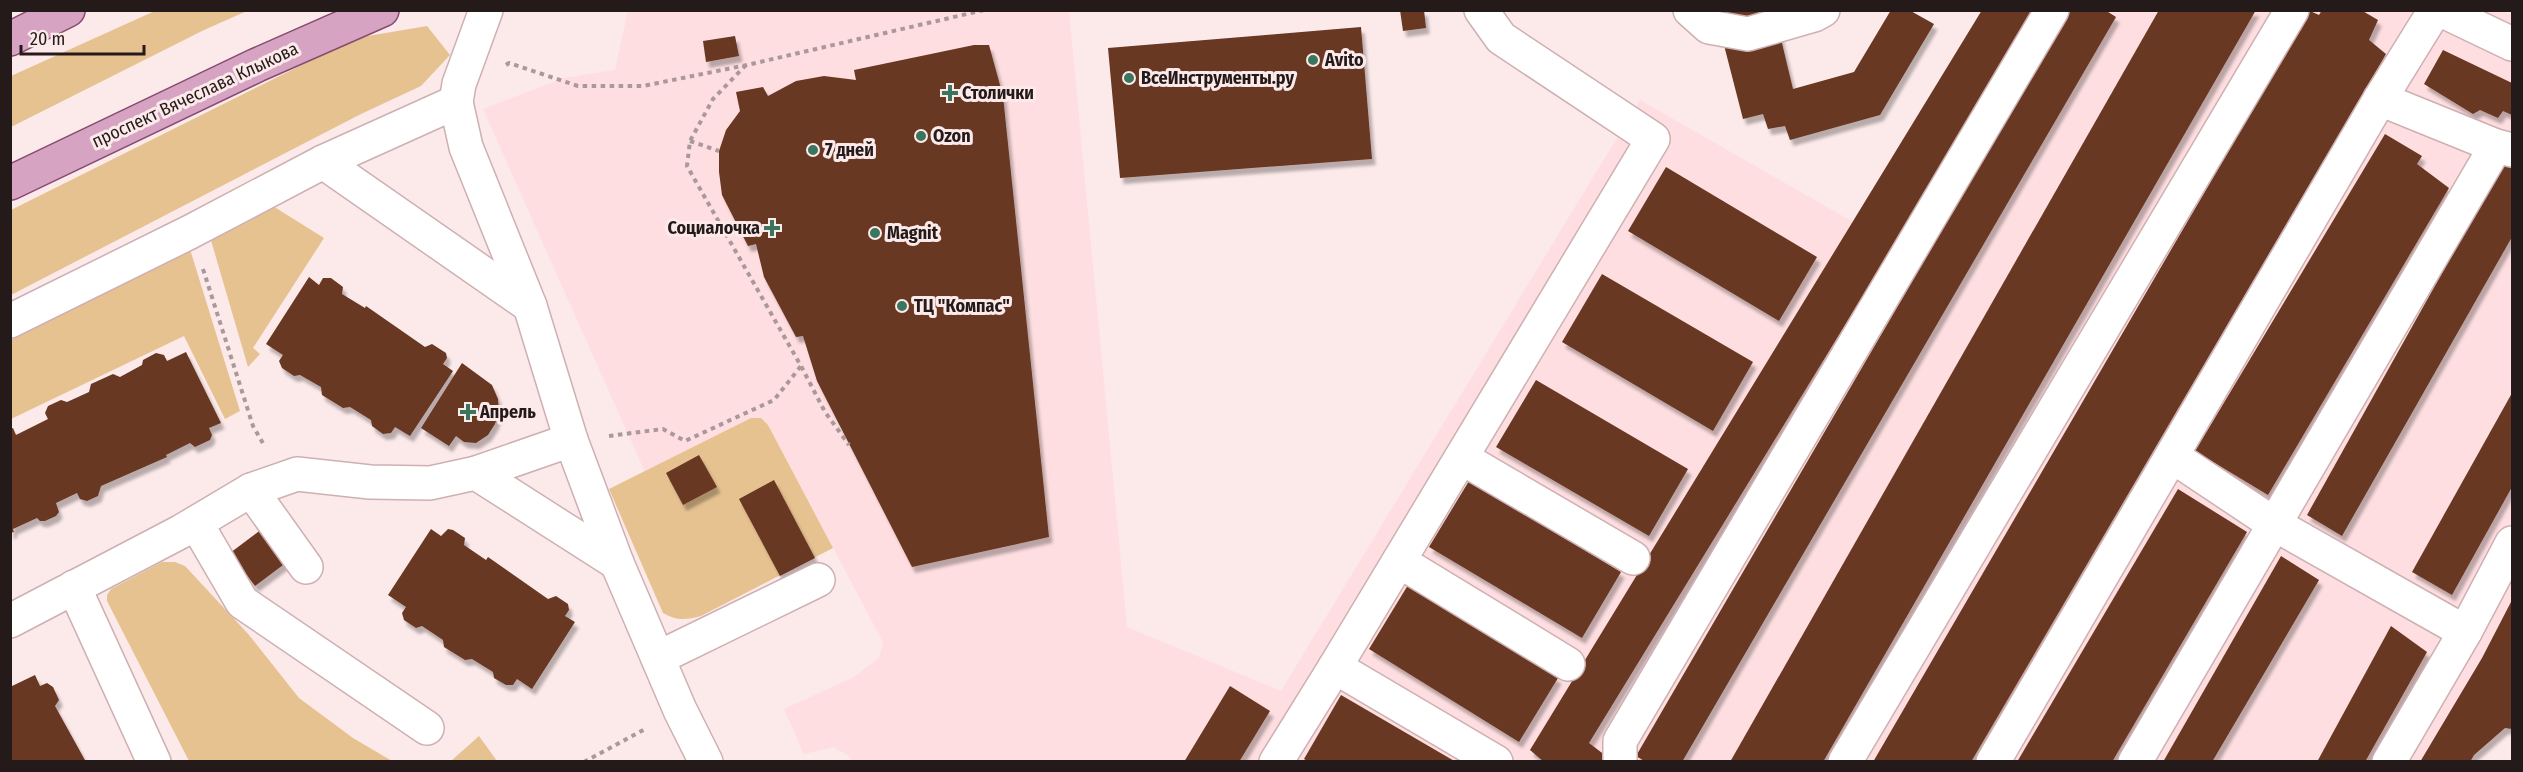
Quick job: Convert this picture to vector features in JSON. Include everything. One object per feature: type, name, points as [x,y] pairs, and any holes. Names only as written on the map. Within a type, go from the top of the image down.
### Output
[{"type":"main road","points":[[10,39],[66,11]]},
{"type":"main road","name":"проспект Вячеслава Клыкова","points":[[10,183],[372,13]]},
{"type":"lane","points":[[486,10],[459,84],[456,102],[466,147],[530,306],[571,440],[617,563],[680,710],[706,762]]},
{"type":"lane","points":[[1276,762],[1653,139],[1501,38],[1481,10]]},
{"type":"lane","points":[[1690,10],[1709,27],[1748,34],[1814,15],[1822,10]]},
{"type":"lane","points":[[1620,762],[1620,741],[2052,10]]},
{"type":"lane","points":[[1845,762],[2292,10]]},
{"type":"lane","points":[[1993,762],[2380,99],[2435,10]]},
{"type":"lane","points":[[2440,10],[2512,44]]},
{"type":"lane","points":[[2135,762],[2274,524],[2504,148],[2380,99]]},
{"type":"lane","points":[[10,321],[190,232],[322,162],[456,102]]},
{"type":"lane","points":[[322,162],[530,306]]},
{"type":"lane","points":[[10,621],[251,490],[297,474],[370,482],[430,483],[476,473],[571,440]]},
{"type":"lane","points":[[2172,456],[2274,524],[2465,632]]},
{"type":"lane","points":[[1462,458],[1633,558]]},
{"type":"lane","points":[[476,473],[617,563]]},
{"type":"lane","points":[[251,490],[306,567]]},
{"type":"lane","points":[[195,522],[242,602],[427,728]]},
{"type":"lane","points":[[2389,762],[2465,632],[2512,543]]},
{"type":"lane","points":[[1399,561],[1568,664]]},
{"type":"lane","points":[[658,658],[818,580]]},
{"type":"lane","points":[[74,587],[154,762]]},
{"type":"lane","points":[[1335,667],[1496,762]]},
{"type":"path","points":[[747,65],[713,99],[690,141],[687,166],[825,412],[849,445]]},
{"type":"path","points":[[690,141],[719,151]]},
{"type":"path","points":[[190,232],[253,426],[283,480]]},
{"type":"path","points":[[571,440],[663,429],[686,441],[774,400],[801,366]]},
{"type":"path","points":[[584,762],[680,710]]},
{"type":"shaded area","points":[[157,10],[247,11],[204,30],[11,127],[11,76]]},
{"type":"shaded area","points":[[628,11],[1069,11],[1127,627],[1281,691],[1640,100],[1853,222],[1982,11],[2502,11],[2512,15],[2512,729],[2504,728],[2474,755],[2470,762],[852,762],[849,756],[834,747],[804,754],[784,709],[854,677],[879,658],[883,642],[768,425],[750,418],[645,472],[483,109],[564,78],[615,70]]},
{"type":"shaded area","points":[[427,26],[450,55],[421,86],[361,114],[11,295],[11,210],[356,38]]},
{"type":"shaded area","points":[[268,203],[324,238],[253,348],[260,354],[248,367],[210,237]]},
{"type":"shaded area","points":[[189,246],[240,411],[225,419],[184,336],[11,419],[11,340]]},
{"type":"shaded area","points":[[751,418],[761,418],[768,425],[833,548],[701,616],[682,619],[668,616],[663,613],[609,489]]},
{"type":"shaded area","points":[[162,562],[175,562],[185,566],[249,635],[299,698],[353,738],[392,761],[189,761],[107,601],[107,595],[111,589]]},
{"type":"shaded area","points":[[479,736],[497,761],[451,761]]},
{"type":"building","points":[[1400,10],[1424,10],[1426,28],[1403,31]]},
{"type":"building","points":[[1715,10],[1774,10],[1793,89],[1854,72],[1891,10],[1909,10],[1934,24],[1880,115],[1790,140],[1785,126],[1768,129],[1763,114],[1743,119]]},
{"type":"building","points":[[1982,10],[2038,10],[1589,743],[1606,756],[1602,762],[1544,762],[1530,750]]},
{"type":"building","points":[[2070,10],[2105,10],[2116,17],[1682,762],[1646,762],[1636,756]]},
{"type":"building","points":[[2159,10],[2256,10],[1823,762],[1730,762]]},
{"type":"building","points":[[2322,10],[2361,10],[2378,20],[2369,40],[2386,54],[1971,762],[1873,762],[2310,11],[2319,15]]},
{"type":"building","points":[[1361,27],[1372,159],[1120,178],[1108,48]]},
{"type":"building","points":[[735,36],[739,56],[706,62],[703,41]]},
{"type":"building","name":"ТЦ \"Компас\"","points":[[974,45],[989,45],[1003,96],[1049,537],[912,567],[817,381],[803,336],[796,337],[764,277],[756,244],[748,246],[722,195],[719,151],[726,130],[740,111],[736,92],[763,87],[768,96],[796,81],[824,76],[856,80],[854,70]]},
{"type":"building","points":[[2443,50],[2512,83],[2512,115],[2503,111],[2498,118],[2480,110],[2473,114],[2424,84]]},
{"type":"building","points":[[2385,134],[2422,156],[2417,164],[2449,188],[2268,495],[2195,451]]},
{"type":"building","points":[[2504,162],[2512,166],[2512,237],[2342,536],[2307,515]]},
{"type":"building","points":[[1666,167],[1817,257],[1779,321],[1628,231]]},
{"type":"building","points":[[1602,274],[1753,362],[1713,431],[1562,342]]},
{"type":"building","points":[[309,277],[319,285],[323,278],[331,278],[343,287],[342,294],[365,308],[366,306],[425,347],[432,344],[446,353],[447,358],[443,364],[453,371],[410,436],[395,427],[391,433],[383,434],[372,426],[371,420],[350,407],[343,408],[322,395],[321,387],[300,375],[294,376],[282,368],[279,361],[283,355],[266,344]]},
{"type":"building","points":[[186,352],[221,423],[209,428],[212,435],[210,440],[195,447],[190,443],[166,455],[167,457],[101,486],[98,496],[87,501],[80,499],[77,493],[56,503],[59,512],[56,516],[45,521],[37,518],[13,529],[14,532],[10,533],[10,429],[13,428],[16,435],[48,419],[45,413],[48,406],[61,400],[67,402],[89,392],[91,384],[113,374],[120,377],[142,365],[143,360],[156,353],[164,355],[167,361]]},
{"type":"building","points":[[462,363],[492,385],[498,399],[499,412],[488,435],[476,443],[464,442],[456,436],[449,446],[421,428]]},
{"type":"building","points":[[1536,380],[1688,469],[1649,536],[1496,447]]},
{"type":"building","points":[[2512,393],[2512,487],[2452,595],[2412,572]]},
{"type":"building","points":[[699,455],[717,487],[683,505],[666,473]]},
{"type":"building","points":[[774,480],[815,558],[780,576],[739,499]]},
{"type":"building","points":[[1469,481],[1621,572],[1582,638],[1429,547]]},
{"type":"building","points":[[2178,489],[2247,532],[2112,762],[2017,762]]},
{"type":"building","points":[[262,529],[287,562],[255,586],[230,553]]},
{"type":"building","points":[[431,529],[441,536],[448,529],[453,530],[465,538],[464,545],[486,560],[488,557],[548,599],[556,596],[568,604],[569,610],[565,616],[575,622],[532,689],[517,679],[513,685],[506,685],[494,678],[493,672],[472,659],[465,660],[444,647],[443,640],[422,626],[416,628],[404,620],[402,613],[406,607],[388,595]]},
{"type":"building","points":[[2281,556],[2319,580],[2212,762],[2163,762]]},
{"type":"building","points":[[1408,585],[1558,678],[1519,742],[1369,649]]},
{"type":"building","points":[[2512,600],[2512,729],[2505,728],[2474,755],[2470,762],[2420,762],[2482,658]]},
{"type":"building","points":[[2391,626],[2427,652],[2365,762],[2317,762]]},
{"type":"building","points":[[35,675],[40,686],[47,683],[53,687],[59,700],[55,706],[86,762],[10,762],[10,687]]},
{"type":"building","points":[[1230,686],[1270,711],[1239,762],[1184,762]]},
{"type":"building","points":[[1341,695],[1456,762],[1309,762],[1304,759]]},
{"type":"place","name":"Avito","points":[[1313,60]]},
{"type":"place","name":"ВсеИнструменты.ру","points":[[1129,78]]},
{"type":"place","name":"Столички","points":[[950,93]]},
{"type":"place","name":"Ozon","points":[[921,136]]},
{"type":"place","name":"7 дней","points":[[813,150]]},
{"type":"place","name":"Социалочка","points":[[772,228]]},
{"type":"place","name":"Magnit","points":[[875,233]]},
{"type":"place","name":"ТЦ \"Компас\"","points":[[902,306]]},
{"type":"place","name":"Апрель","points":[[468,412]]}]
